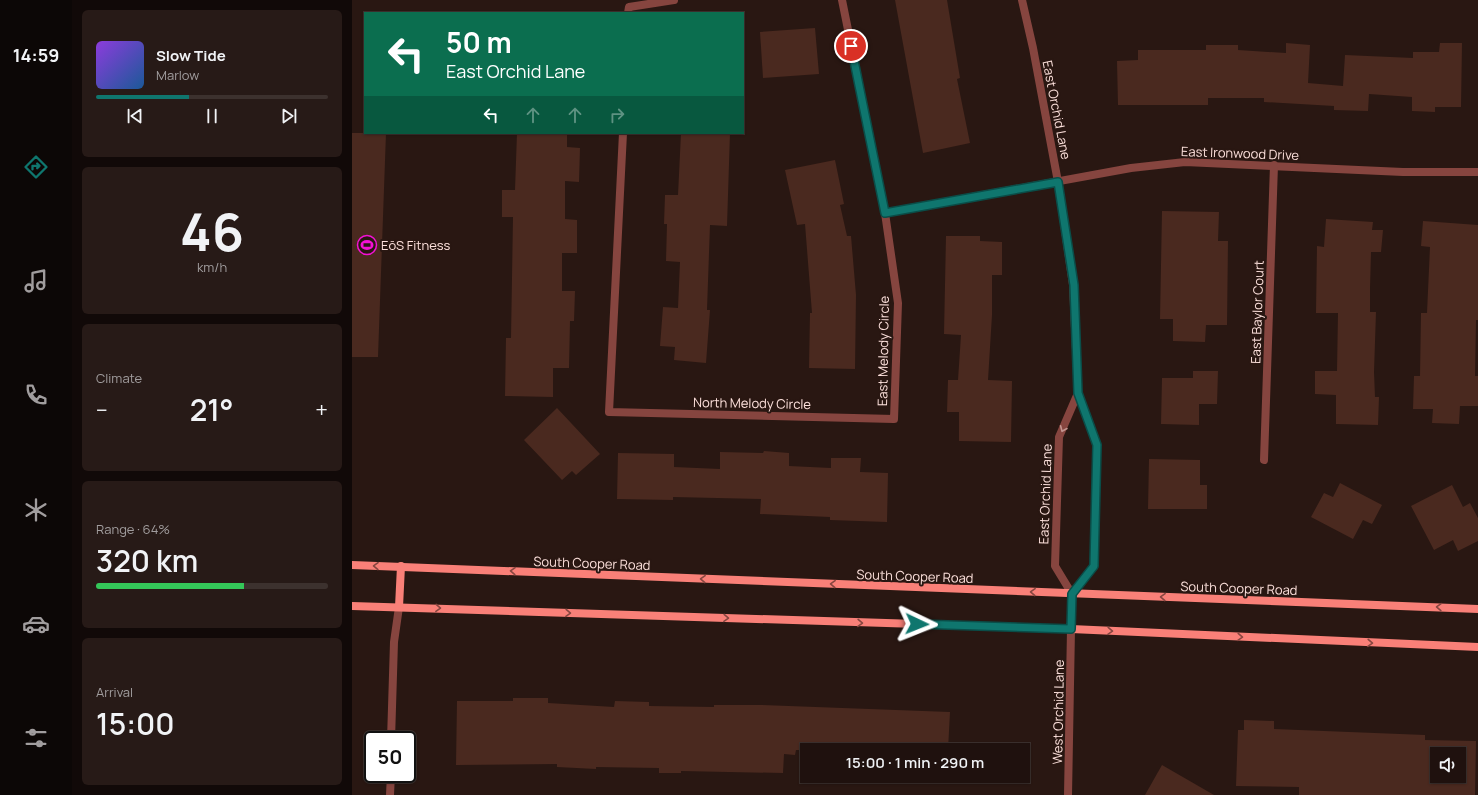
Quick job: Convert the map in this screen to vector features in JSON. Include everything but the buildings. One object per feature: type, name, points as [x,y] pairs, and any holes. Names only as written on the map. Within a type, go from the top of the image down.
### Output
[{"type":"main road","name":"South Cooper Road","points":[[352,565],[1478,609]]},
{"type":"main road","points":[[399,607],[401,566]]},
{"type":"main road","points":[[352,606],[1071,629],[1478,647]]},
{"type":"street","points":[[629,10],[674,0]]},
{"type":"street","name":"East Melody Circle","points":[[842,0],[885,213],[898,303],[894,419]]},
{"type":"street","name":"East Orchid Lane","points":[[1022,0],[1033,48],[1058,182],[1074,285],[1078,393],[1097,445],[1098,474],[1094,566],[1072,594],[1055,566],[1055,558],[1059,437],[1078,393]]},
{"type":"street","name":"North Melody Circle","points":[[623,134],[609,412],[894,419]]},
{"type":"street","name":"East Ironwood Drive","points":[[885,213],[1131,168],[1185,162],[1403,172],[1478,172]]},
{"type":"street","name":"East Baylor Court","points":[[1264,460],[1274,165]]},
{"type":"street","points":[[1071,629],[1072,594]]},
{"type":"street","points":[[392,731],[394,642],[399,607]]},
{"type":"street","name":"West Orchid Lane","points":[[1068,795],[1071,629]]},
{"type":"street","points":[[390,795],[391,783]]},
{"type":"place","name":"EōS Fitness","points":[[367,245]]},
{"type":"route","points":[[851,46],[885,213],[1058,182],[1074,285],[1078,393],[1097,445],[1098,474],[1094,566],[1072,594],[1071,629],[917,624]]}]
